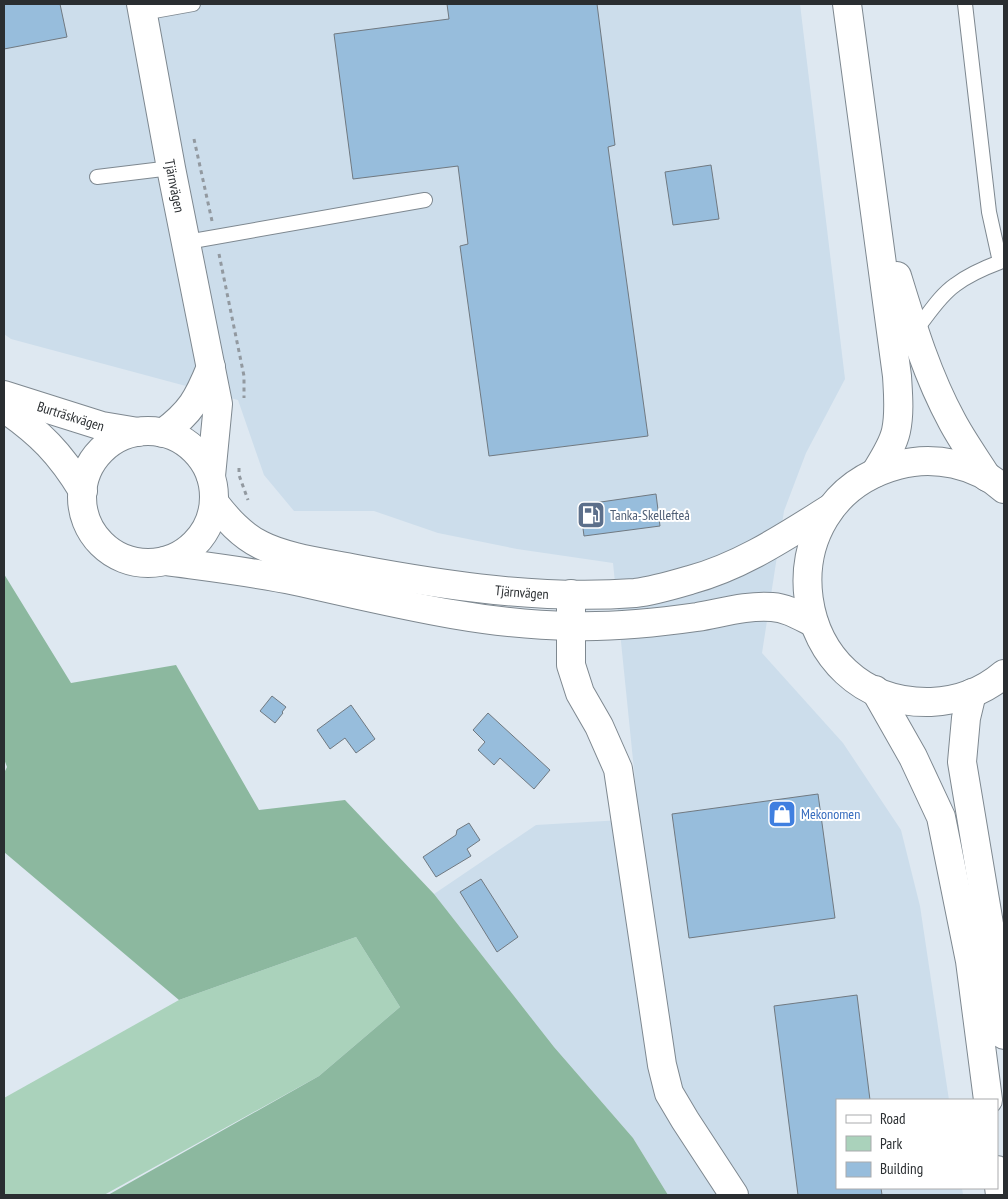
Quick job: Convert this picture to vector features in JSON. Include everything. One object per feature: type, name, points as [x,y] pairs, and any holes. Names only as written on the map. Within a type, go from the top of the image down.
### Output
[{"type":"main road","points":[[847,4],[897,376],[898,409],[896,430],[892,442],[876,472]]},
{"type":"main road","name":"Tjärnvägen","points":[[142,9],[171,168],[218,404],[212,489],[226,518],[248,538],[277,552],[410,579],[490,590],[571,594],[636,592],[690,580],[729,567],[766,549],[831,508]]},
{"type":"main road","points":[[874,201],[914,332],[936,388],[952,422],[995,483]]},
{"type":"main road","points":[[151,432],[173,436],[192,448],[206,466],[212,489],[208,524],[199,539],[186,551],[165,561],[153,563],[128,560],[116,555],[106,548],[90,528],[82,504],[82,491],[88,470],[101,451],[119,438],[151,432],[189,411],[199,396],[211,367]]},
{"type":"main road","name":"Burträskvägen","points":[[4,395],[102,426],[151,432]]},
{"type":"main road","name":"Burträskvägen","points":[[4,408],[28,424],[48,442],[68,467],[82,491]]},
{"type":"main road","points":[[995,483],[960,465],[932,461],[903,463],[876,472],[851,488],[831,508],[814,538],[807,572],[808,598],[814,623],[828,650],[838,662],[849,673],[875,690],[890,696],[923,702],[940,701],[972,693],[988,686],[1004,674]]},
{"type":"main road","points":[[165,561],[294,581],[446,613],[529,624],[572,626],[634,625],[748,608],[772,607],[791,611],[814,623]]},
{"type":"main road","points":[[571,594],[571,665],[580,694],[599,726],[618,769],[662,1065],[669,1092],[734,1195]]},
{"type":"main road","points":[[875,690],[913,756],[941,818],[970,961],[988,1099]]},
{"type":"main road","points":[[972,693],[966,718],[962,762],[994,954],[1004,1035]]},
{"type":"main road","points":[[998,1178],[1000,1195]]},
{"type":"lane","points":[[142,9],[193,4]]},
{"type":"lane","points":[[914,332],[942,297],[955,285],[978,271],[1002,261],[989,212],[965,4]]},
{"type":"lane","points":[[97,177],[171,168]]},
{"type":"lane","points":[[186,242],[425,200]]},
{"type":"shaded area","points":[[4,4],[800,4],[845,379],[806,453],[784,511],[762,653],[843,743],[901,830],[920,906],[949,1099],[836,1099],[836,1189],[962,1189],[963,1195],[668,1195],[633,1138],[554,1047],[434,894],[536,825],[639,819],[613,563],[517,549],[438,533],[374,511],[294,511],[264,475],[238,400],[11,339],[4,334]]},
{"type":"green space","points":[[4,574],[71,683],[176,665],[259,810],[345,800],[434,894],[554,1047],[633,1138],[668,1195],[108,1195],[319,1076],[400,1007],[356,937],[179,1000],[4,852],[4,773],[7,767],[4,759]]},
{"type":"green space","points":[[356,937],[400,1007],[319,1076],[104,1195],[4,1195],[4,1098],[179,1000]]},
{"type":"building","points":[[4,4],[60,4],[67,37],[4,49]]},
{"type":"building","points":[[447,4],[597,4],[615,145],[608,147],[648,436],[489,456],[460,246],[468,244],[458,166],[353,179],[334,34],[449,19]]},
{"type":"building","points":[[711,165],[719,219],[673,225],[665,172]]},
{"type":"building","points":[[656,494],[660,526],[584,536],[580,505]]},
{"type":"building","points":[[272,696],[286,707],[275,723],[260,711]]},
{"type":"building","points":[[351,705],[375,739],[356,753],[345,738],[330,749],[317,730]]},
{"type":"building","points":[[488,713],[550,770],[534,789],[500,758],[494,765],[478,750],[485,742],[473,730]]},
{"type":"building","points":[[818,794],[835,918],[689,938],[672,814]]},
{"type":"building","points":[[469,823],[480,840],[467,849],[471,856],[436,877],[423,857],[456,835],[457,830]]},
{"type":"building","points":[[481,879],[518,937],[497,952],[460,892]]},
{"type":"building","points":[[857,995],[870,1099],[836,1099],[836,1189],[881,1189],[882,1195],[798,1195],[774,1006]]},
{"type":"place","name":"Tanka-Skellefteå","points":[[591,515]]},
{"type":"place","name":"Mekonomen","points":[[782,814]]}]
